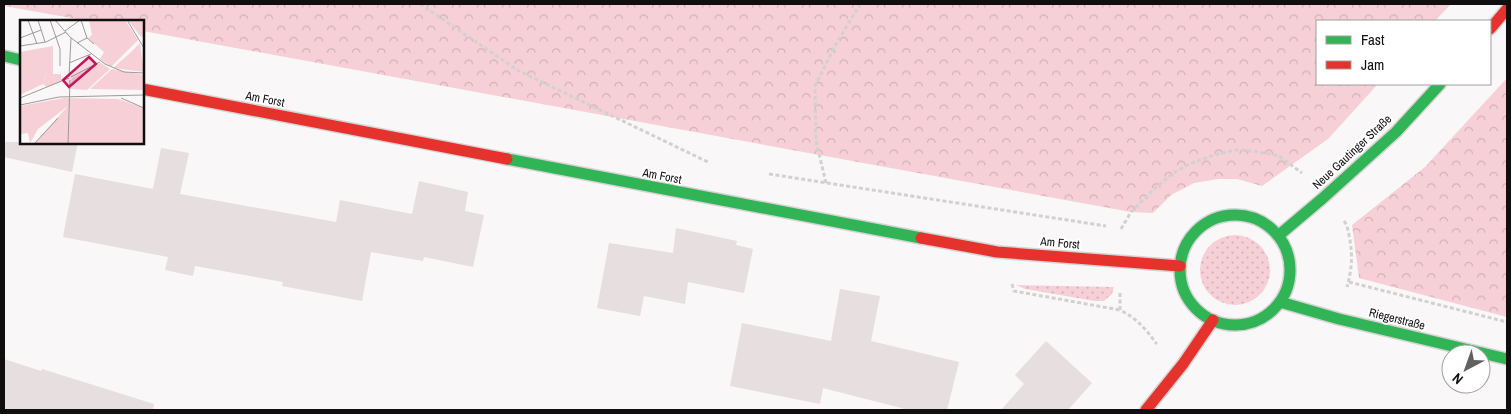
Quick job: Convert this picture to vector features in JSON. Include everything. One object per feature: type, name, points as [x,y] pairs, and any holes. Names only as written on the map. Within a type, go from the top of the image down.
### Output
[{"type":"street","points":[[1491,28],[1507,9]]},
{"type":"street","points":[[4,56],[20,60]]},
{"type":"street","name":"Neue Gautinger Straße","points":[[1278,236],[1396,132],[1439,85]]},
{"type":"street","name":"Am Forst","points":[[144,90],[966,247],[1001,252],[1180,266]]},
{"type":"street","points":[[1228,216],[1246,216],[1264,223],[1278,236],[1287,250],[1290,268],[1288,286],[1280,302],[1267,315],[1250,323],[1231,325],[1213,320],[1199,312],[1188,298],[1182,283],[1180,266],[1184,248],[1195,232],[1210,221],[1228,216]]},
{"type":"street","name":"Riegerstraße","points":[[1280,302],[1338,319],[1507,359]]},
{"type":"street","points":[[1146,410],[1184,364],[1213,320]]},
{"type":"path","points":[[420,4],[519,71],[713,165]]},
{"type":"path","points":[[826,183],[816,141],[815,86],[836,44],[860,4]]},
{"type":"path","points":[[1120,310],[1119,262],[1121,228],[1131,212],[1172,174],[1189,164],[1236,150],[1279,156],[1304,174],[1347,224],[1352,247],[1352,266],[1338,319]]},
{"type":"path","points":[[760,172],[1112,227]]},
{"type":"path","points":[[1001,252],[1014,291],[1120,310],[1133,317],[1146,330],[1156,343],[1153,351]]},
{"type":"path","points":[[1348,282],[1507,322]]},
{"type":"green space","points":[[4,4],[1451,4],[1436,20],[1316,20],[1316,85],[1377,85],[1328,139],[1262,186],[1237,179],[1218,179],[1194,183],[1171,195],[1153,213],[1131,212],[144,31],[144,20],[82,20],[4,6]]},
{"type":"green space","points":[[1507,78],[1507,317],[1359,278],[1352,225],[1425,167]]},
{"type":"green space","points":[[1228,235],[1242,235],[1255,241],[1264,250],[1270,263],[1268,283],[1260,295],[1242,305],[1228,305],[1215,299],[1206,290],[1200,277],[1200,263],[1206,250],[1215,241]]},
{"type":"green space","points":[[1016,285],[1114,287],[1112,294],[1104,301],[1095,301],[1025,289]]},
{"type":"building","points":[[4,142],[20,142],[20,144],[78,144],[72,172],[4,157]]},
{"type":"building","points":[[161,148],[189,153],[180,194],[336,222],[340,200],[412,214],[419,181],[468,192],[465,211],[484,215],[473,267],[424,257],[423,261],[371,252],[362,301],[282,286],[283,282],[195,266],[193,276],[165,270],[168,257],[63,237],[75,174],[153,189]]},
{"type":"building","points":[[676,228],[737,241],[736,245],[753,249],[744,293],[688,282],[685,304],[644,296],[640,316],[597,308],[609,243],[673,253]]},
{"type":"building","points":[[840,289],[880,296],[871,341],[959,362],[947,410],[909,410],[823,388],[820,404],[730,386],[742,323],[831,341]]},
{"type":"building","points":[[1046,341],[1092,383],[1068,410],[1001,410],[1024,384],[1015,375]]},
{"type":"building","points":[[4,359],[154,404],[153,410],[4,410]]},
{"type":"traffic: fast","points":[[4,56],[20,60]]},
{"type":"traffic: fast","points":[[1278,236],[1396,132],[1439,85]]},
{"type":"traffic: fast","points":[[507,159],[921,238]]},
{"type":"traffic: fast","points":[[1235,215],[1246,216],[1256,220],[1274,231],[1285,249],[1289,259],[1290,270],[1289,281],[1285,291],[1274,309],[1256,320],[1246,324],[1235,325],[1224,324],[1214,320],[1196,309],[1185,291],[1181,281],[1180,270],[1181,259],[1185,249],[1196,231],[1214,220],[1224,216],[1235,215]]},
{"type":"traffic: fast","points":[[1280,302],[1339,319],[1507,359]]},
{"type":"traffic: jam","points":[[1491,28],[1507,9]]},
{"type":"traffic: jam","points":[[144,89],[507,159]]},
{"type":"traffic: jam","points":[[921,238],[997,252],[1180,266]]},
{"type":"traffic: jam","points":[[1146,410],[1183,364],[1213,320]]}]
